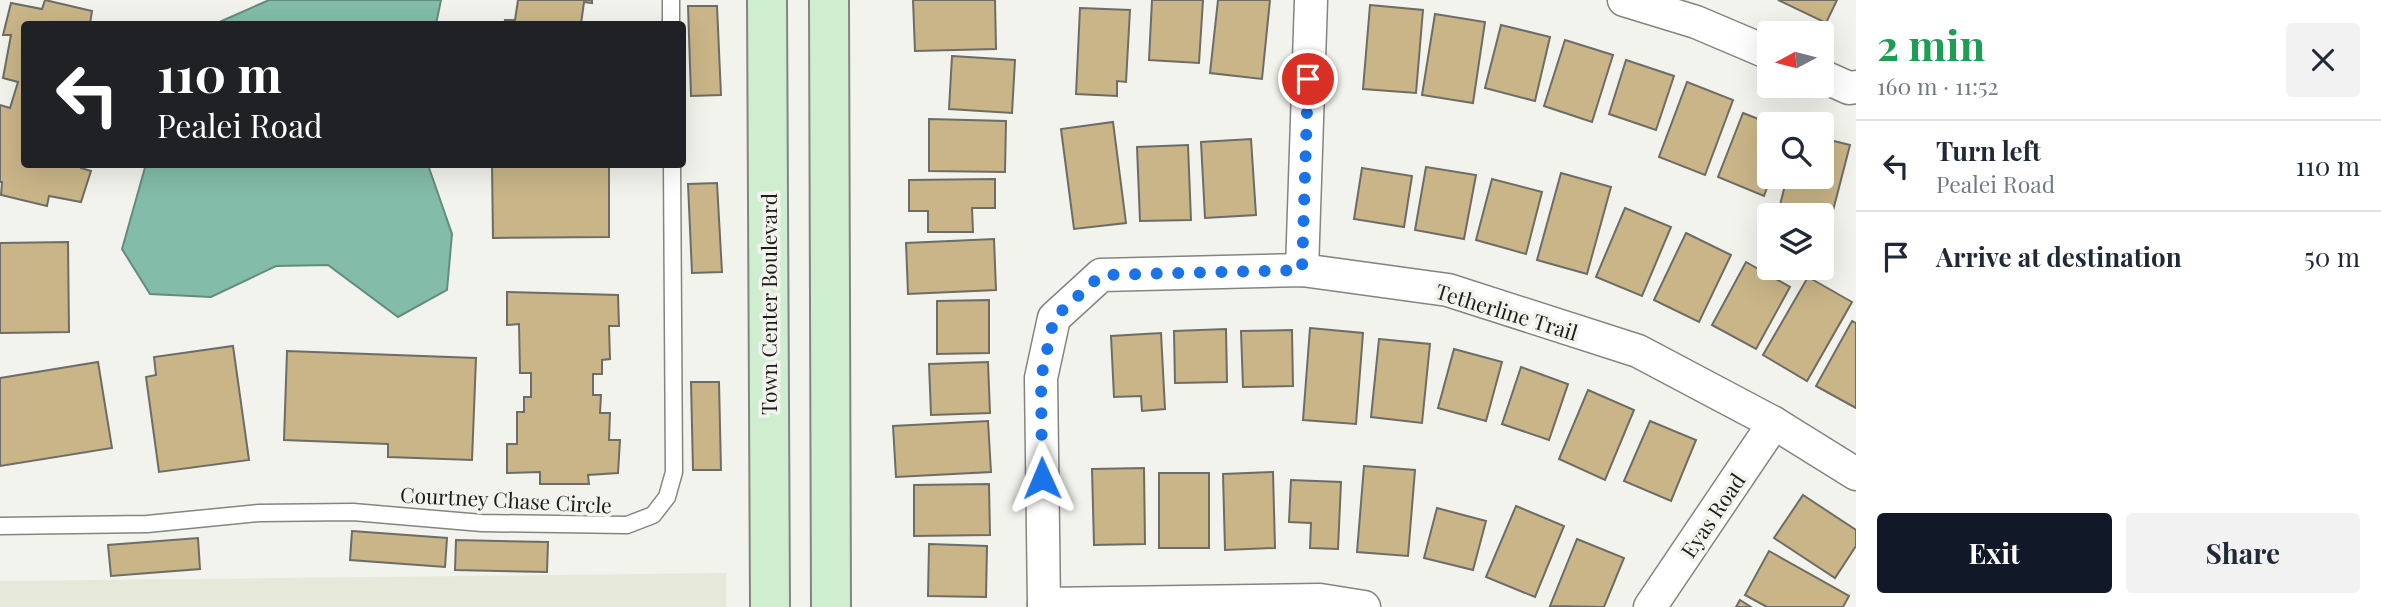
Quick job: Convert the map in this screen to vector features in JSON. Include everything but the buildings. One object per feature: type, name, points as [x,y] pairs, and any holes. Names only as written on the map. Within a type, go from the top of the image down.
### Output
[{"type":"main road","name":"Town Center Boulevard","points":[[767,0],[769,607]]},
{"type":"main road","points":[[829,0],[831,607]]},
{"type":"street","points":[[1302,270],[1311,0]]},
{"type":"street","points":[[1624,0],[1696,22],[1757,49]]},
{"type":"street","points":[[1834,81],[1849,88],[1856,87]]},
{"type":"street","name":"Tetherline Trail","points":[[1044,606],[1041,378],[1054,318],[1101,275],[1302,270],[1448,290],[1638,352],[1774,423],[1856,474]]},
{"type":"street","name":"Eyas Road","points":[[1650,607],[1774,423]]},
{"type":"street","points":[[1044,606],[1320,600],[1364,607]]},
{"type":"lane","points":[[671,0],[671,21]]},
{"type":"lane","name":"Courtney Chase Circle","points":[[0,526],[147,524],[259,513],[353,512],[482,523],[627,525],[653,515],[667,497],[674,472],[672,168]]},
{"type":"shaded area","points":[[269,0],[441,0],[437,21],[222,21]]},
{"type":"shaded area","points":[[145,168],[429,168],[452,234],[447,290],[398,317],[328,265],[276,266],[211,297],[150,294],[122,249]]},
{"type":"shaded area","points":[[726,573],[726,607],[0,607],[0,581]]},
{"type":"route","points":[[1042,478],[1041,378],[1054,318],[1101,275],[1302,270],[1308,79]]}]
